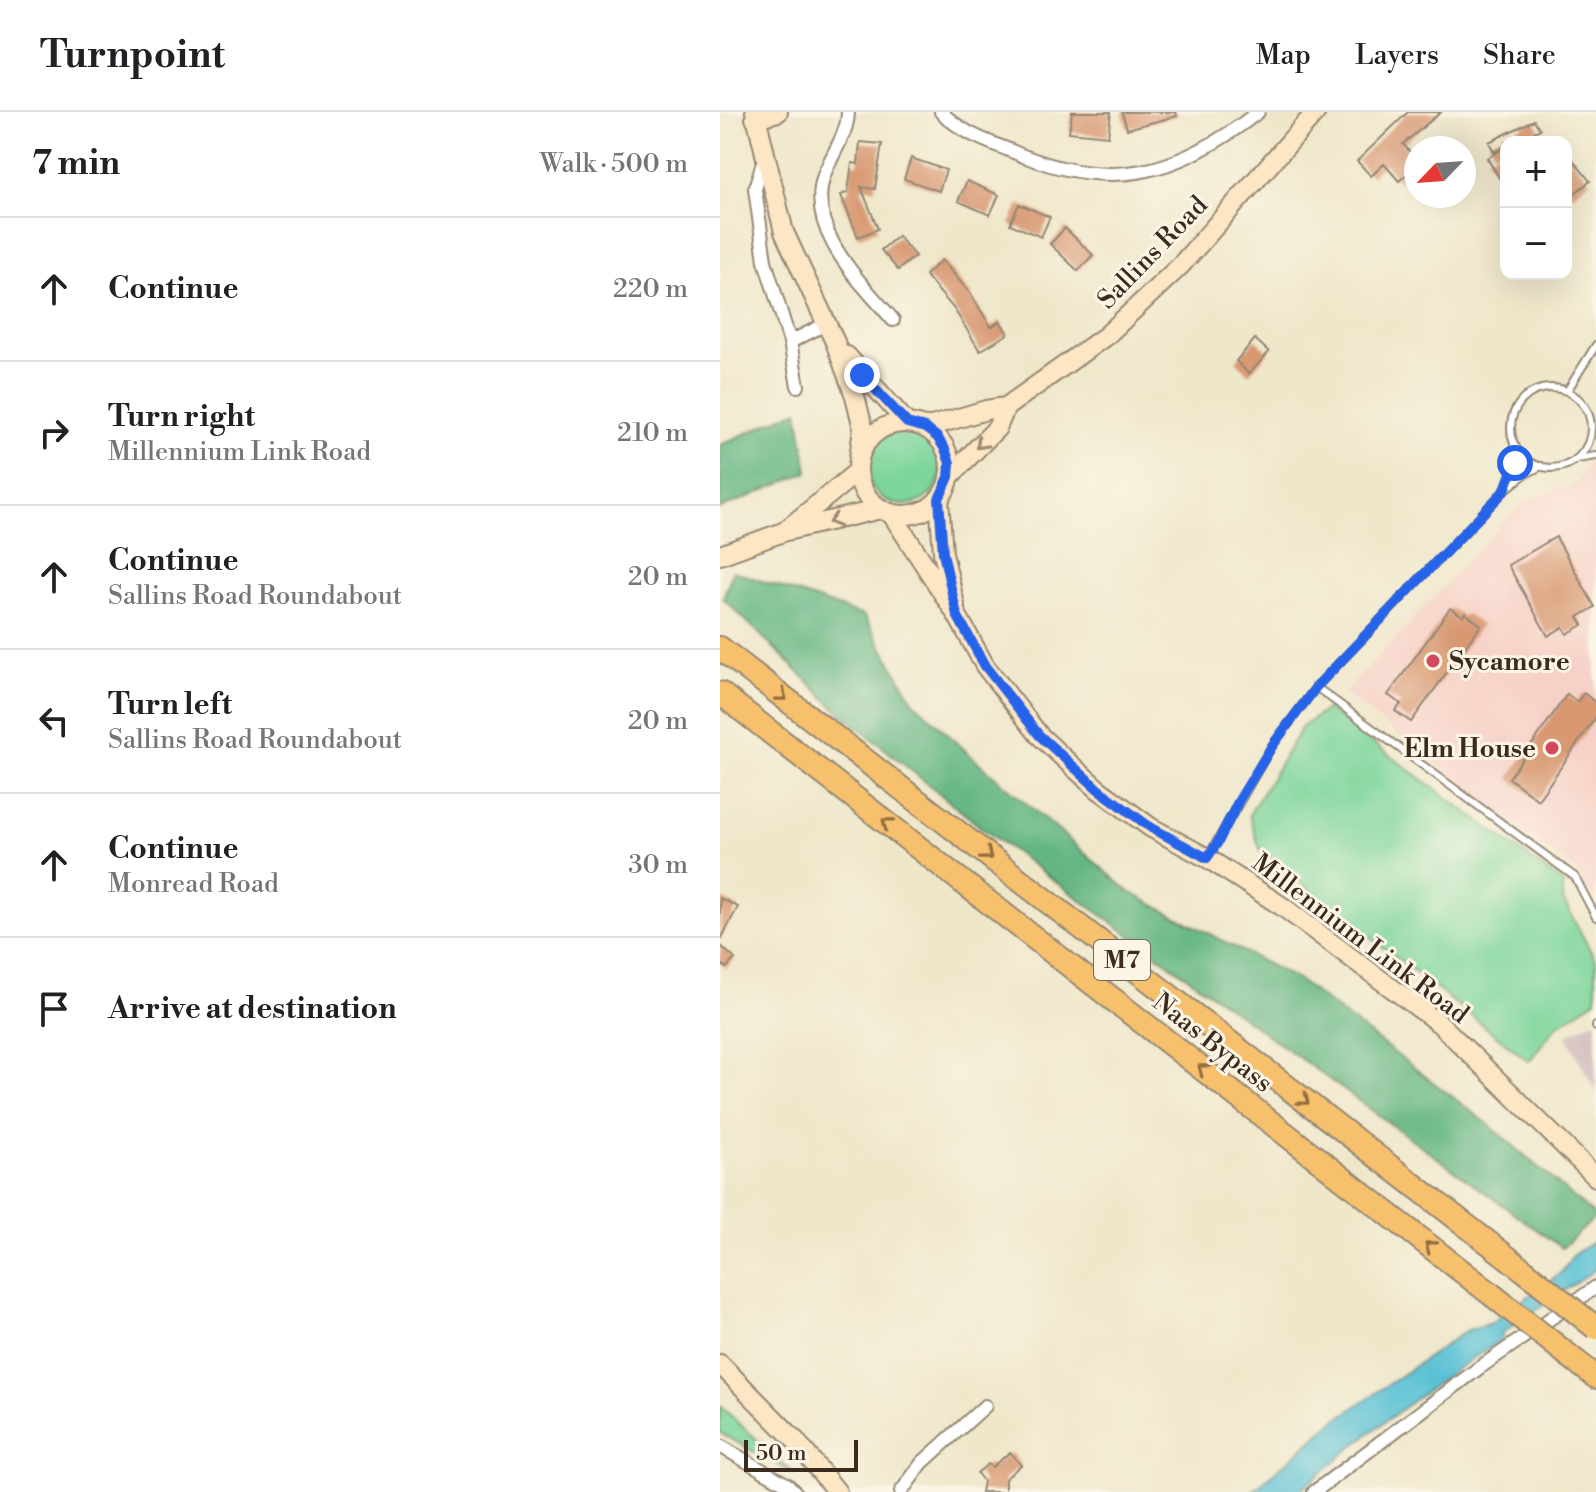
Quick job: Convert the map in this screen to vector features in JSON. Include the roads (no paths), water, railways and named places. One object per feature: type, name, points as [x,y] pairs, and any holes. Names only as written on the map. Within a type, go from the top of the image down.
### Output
[{"type":"highway","name":"Naas Bypass","points":[[720,648],[1596,1328]]},
{"type":"highway","name":"Naas Bypass","points":[[720,693],[1596,1377]]},
{"type":"main road","points":[[778,112],[755,115],[784,232],[835,342],[855,396],[863,428],[859,465],[861,486],[869,500],[886,511]]},
{"type":"main road","name":"Sallins Road","points":[[916,425],[1006,407],[1107,335],[1158,288],[1316,112]]},
{"type":"main road","points":[[722,554],[786,531],[886,511],[917,513],[939,499],[949,477],[950,463],[945,449],[937,437],[916,425],[835,342]]},
{"type":"main road","name":"Sallins Road","points":[[949,477],[997,428],[1006,407]]},
{"type":"main road","points":[[786,531],[859,465],[872,436],[894,424],[916,425]]},
{"type":"main road","name":"Millennium Link Road","points":[[939,499],[943,553],[957,615]]},
{"type":"main road","name":"Millennium Link Road","points":[[886,511],[957,615],[985,666],[1050,745],[1098,789],[1150,827],[1207,858],[1283,907],[1440,1024],[1594,1175]]},
{"type":"main road","points":[[720,1364],[795,1440],[837,1492]]},
{"type":"street","points":[[848,112],[846,126],[820,185],[820,209],[842,258],[893,320]]},
{"type":"street","points":[[941,112],[959,129],[1021,156],[1080,172],[1104,174],[1164,167],[1191,157],[1228,136],[1258,112]]},
{"type":"street","points":[[766,151],[755,189],[765,261],[790,342],[798,386]]},
{"type":"street","points":[[790,342],[826,324]]},
{"type":"street","points":[[1314,1492],[1479,1368],[1596,1287]]},
{"type":"street","points":[[901,1492],[922,1463],[985,1406]]},
{"type":"street","points":[[720,1446],[795,1492]]},
{"type":"lane","points":[[1567,391],[1596,345]]},
{"type":"lane","points":[[1505,490],[1515,463],[1511,427],[1520,403],[1529,394],[1541,389],[1567,391],[1585,406],[1596,423]]},
{"type":"lane","points":[[1577,459],[1589,440],[1590,417]]},
{"type":"lane","points":[[1513,440],[1519,452],[1541,466],[1554,468],[1596,456]]},
{"type":"lane","points":[[1207,858],[1272,746],[1316,687],[1505,490],[1541,466]]},
{"type":"lane","points":[[1316,687],[1575,877],[1596,917]]},
{"type":"water","points":[[1596,1240],[1596,1269],[1502,1333],[1501,1340],[1368,1434],[1298,1492],[1252,1492],[1329,1425],[1466,1331],[1491,1323],[1562,1272],[1573,1255]]},
{"type":"place","name":"Sycamore","points":[[1433,661]]},
{"type":"place","name":"Elm House","points":[[1552,748]]}]
